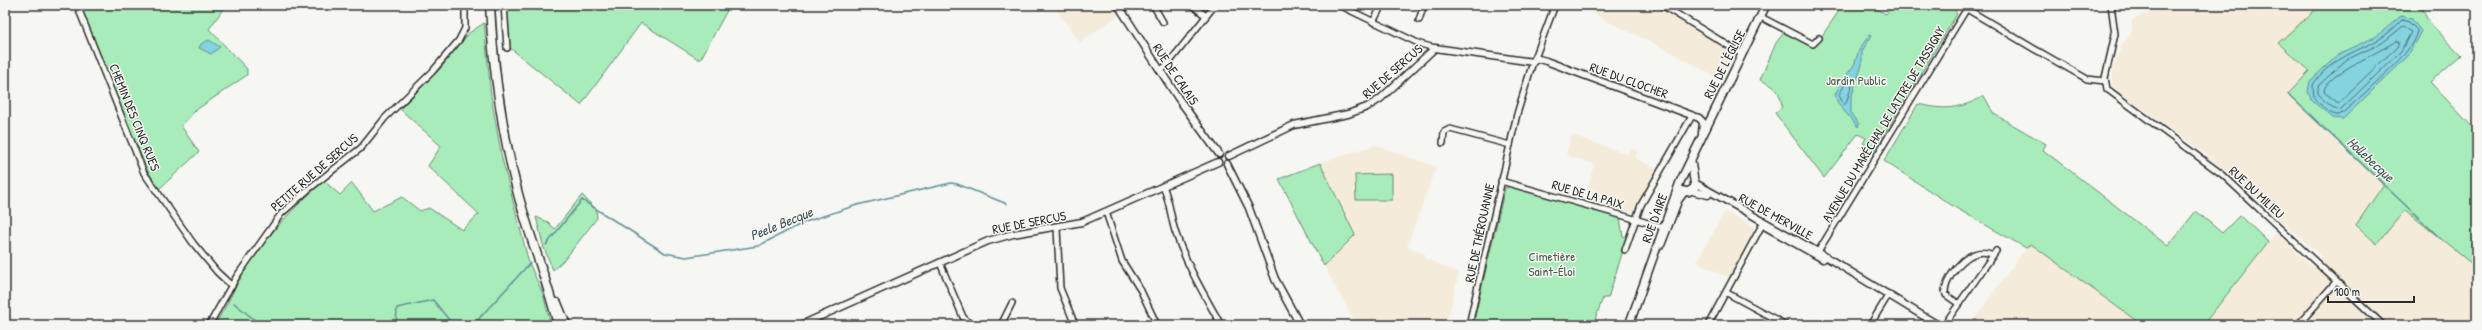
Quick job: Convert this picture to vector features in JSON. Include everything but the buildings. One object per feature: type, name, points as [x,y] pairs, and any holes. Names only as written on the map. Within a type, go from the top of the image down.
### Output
[{"type":"main road","points":[[490,5],[496,81],[506,139],[526,221],[549,288],[558,325]]},
{"type":"main road","name":"RUE DE L'ÉGLISE","points":[[1702,133],[1766,5]]},
{"type":"main road","name":"RUE D'AIRE","points":[[1629,325],[1665,228],[1680,182],[1702,133]]},
{"type":"main road","name":"RUE D'AIRE","points":[[1691,159],[1694,180]]},
{"type":"main road","points":[[1687,177],[1694,180],[1692,191],[1684,192],[1680,182],[1687,177]]},
{"type":"main road","name":"RUE D'AIRE","points":[[1665,228],[1684,192]]},
{"type":"main road","points":[[549,288],[566,325]]},
{"type":"street","name":"CHEMIN DES CINQ RUES","points":[[77,5],[144,173],[193,243],[217,272],[232,286]]},
{"type":"street","name":"PETITE RUE DE SERCUS","points":[[209,325],[232,286],[268,231],[284,210],[360,148],[385,118],[432,72],[459,40],[465,28],[465,5]]},
{"type":"street","points":[[504,5],[507,48]]},
{"type":"street","name":"RUE DE CALAIS","points":[[1118,5],[1160,71],[1219,154]]},
{"type":"street","points":[[1153,5],[1163,22]]},
{"type":"street","points":[[1192,5],[1206,16]]},
{"type":"street","points":[[1160,71],[1168,64],[1215,5]]},
{"type":"street","points":[[1339,5],[1373,22],[1435,48]]},
{"type":"street","points":[[1373,22],[1382,5]]},
{"type":"street","points":[[1419,20],[1424,5]]},
{"type":"street","name":"RUE DE THÉROUANNE","points":[[1469,325],[1510,145],[1534,60],[1555,5]]},
{"type":"street","points":[[1662,5],[1742,54]]},
{"type":"street","points":[[1968,6],[2037,51],[2087,79],[2105,80],[2115,34],[2111,5]]},
{"type":"street","name":"AVENUE DU MARÉCHAL DE LATTRE DE TASSIGNY","points":[[1817,253],[1968,6]]},
{"type":"street","points":[[1760,17],[1813,44],[1819,38]]},
{"type":"street","name":"RUE DU CLOCHER","points":[[1435,48],[1534,60],[1692,116]]},
{"type":"street","name":"RUE DE SERCUS","points":[[1229,156],[1294,125],[1353,113],[1367,107],[1380,99],[1435,48]]},
{"type":"street","name":"RUE DU MILIEU","points":[[2105,80],[2106,87],[2223,175],[2383,325]]},
{"type":"street","points":[[1625,250],[1634,218],[1692,116],[1702,121],[1702,133]]},
{"type":"street","points":[[1443,143],[1444,132],[1450,129],[1510,145]]},
{"type":"street","points":[[1226,164],[1222,165],[1218,162],[1219,154],[1225,153],[1229,156],[1226,164],[1249,208],[1275,279],[1300,325]]},
{"type":"street","name":"RUE DE SERCUS","points":[[801,325],[1001,237],[1077,224],[1218,162]]},
{"type":"street","name":"RUE DE MERVILLE","points":[[1694,180],[1889,294],[1938,325]]},
{"type":"street","name":"RUE DE LA PAIX","points":[[1501,181],[1665,228]]},
{"type":"street","points":[[1163,186],[1171,206],[1178,239],[1201,291],[1222,325]]},
{"type":"street","name":"RUE DE MERVILLE","points":[[1692,191],[1706,194],[1817,253]]},
{"type":"street","points":[[1106,212],[1122,261],[1141,291],[1157,325]]},
{"type":"street","points":[[1708,325],[1727,293],[1762,225]]},
{"type":"street","points":[[1057,228],[1060,288],[1075,325]]},
{"type":"street","points":[[1944,325],[1959,304],[1994,253],[1973,254],[1964,258],[1945,290],[1946,295],[1959,304]]},
{"type":"street","points":[[940,263],[963,317],[971,325]]},
{"type":"street","points":[[2298,325],[2336,282]]},
{"type":"street","points":[[1727,293],[1783,324]]},
{"type":"street","points":[[1870,325],[1889,294]]},
{"type":"street","points":[[1001,325],[1012,303]]},
{"type":"shaded area","points":[[1053,5],[1113,5],[1119,15],[1080,42]]},
{"type":"shaded area","points":[[1597,5],[1654,5],[1727,50],[1731,62],[1721,80],[1675,54],[1599,17],[1593,12]]},
{"type":"shaded area","points":[[2144,5],[2321,5],[2278,43],[2311,71],[2288,94],[2384,184],[2356,225],[2377,244],[2405,210],[2477,268],[2477,325],[2203,325],[2277,231],[2311,267],[2322,257],[2208,156],[2112,87],[2113,68],[2122,46],[2132,32],[2132,20],[2148,13]]},
{"type":"shaded area","points":[[1572,135],[1627,154],[1631,149],[1638,151],[1635,158],[1658,170],[1634,213],[1590,201],[1593,188],[1588,187],[1594,164],[1566,155]]},
{"type":"shaded area","points":[[1375,145],[1436,167],[1407,246],[1425,254],[1424,258],[1459,273],[1446,325],[1357,325],[1324,266],[1355,235],[1320,163]]},
{"type":"shaded area","points":[[1725,211],[1753,226],[1754,229],[1729,278],[1697,262]]},
{"type":"shaded area","points":[[2031,244],[2142,325],[1970,325],[2026,248]]},
{"type":"green space","points":[[80,5],[226,5],[209,29],[247,69],[247,75],[196,110],[181,126],[199,152],[159,189],[143,163]]},
{"type":"green space","points":[[505,5],[730,5],[700,60],[641,23],[581,105],[509,47]]},
{"type":"green space","name":"Jardin Public","points":[[1843,5],[1869,5],[1886,14],[1893,5],[1952,5],[1957,14],[1874,151],[1863,143],[1866,138],[1858,134],[1824,178],[1775,113],[1782,107],[1780,96],[1776,89],[1760,80],[1776,43],[1785,31],[1815,46]]},
{"type":"green space","points":[[2321,5],[2421,5],[2428,21],[2461,55],[2430,82],[2477,132],[2477,268],[2405,210],[2377,244],[2356,225],[2384,184],[2288,94],[2310,71],[2278,43]]},
{"type":"green space","points":[[484,23],[491,96],[502,159],[529,263],[543,294],[551,325],[214,325],[247,267],[264,243],[292,211],[324,181],[340,195],[352,183],[373,211],[402,197],[420,211],[429,208],[462,230],[479,214],[428,166],[441,146],[400,109],[440,69],[469,33]]},
{"type":"green space","points":[[1984,96],[1994,114],[2046,144],[2043,150],[2168,246],[2196,211],[2222,233],[2240,215],[2268,242],[2203,325],[2142,325],[2031,244],[2026,248],[1956,208],[1884,161],[1918,104],[1951,108],[1967,104]]},
{"type":"green space","points":[[1320,163],[1355,235],[1324,266],[1279,179]]},
{"type":"green space","points":[[1392,174],[1392,200],[1356,200],[1355,175]]},
{"type":"green space","name":"Cimetière Saint-Éloi","points":[[1511,186],[1620,218],[1623,236],[1627,238],[1608,298],[1603,298],[1593,325],[1473,325],[1505,188]]},
{"type":"green space","points":[[582,195],[596,209],[597,218],[565,259],[553,270],[544,248],[536,217],[548,222],[555,229]]},
{"type":"water","points":[[2401,16],[2412,19],[2421,31],[2408,56],[2343,119],[2333,118],[2311,100],[2308,91],[2310,81],[2340,53],[2377,36]]},
{"type":"water","points":[[1870,34],[1872,35],[1862,51],[1862,65],[1851,98],[1851,114],[1859,124],[1858,127],[1838,104],[1835,95],[1840,84],[1854,65],[1859,50]]},
{"type":"water","points":[[209,40],[220,47],[211,54],[199,48],[201,44]]},
{"type":"waterway","name":"Hollebecque","points":[[2288,94],[2440,238]]},
{"type":"waterway","name":"Peele Becque","points":[[546,245],[582,200],[665,253],[686,257],[758,246],[805,222],[857,205],[951,183],[1007,204]]},
{"type":"waterway","name":"Peele Becque","points":[[473,325],[530,263]]},
{"type":"waterway","name":"Peele Becque","points":[[396,325],[397,308],[433,300],[453,325]]},
{"type":"waterway","name":"Peele Becque","points":[[234,303],[261,325]]}]
